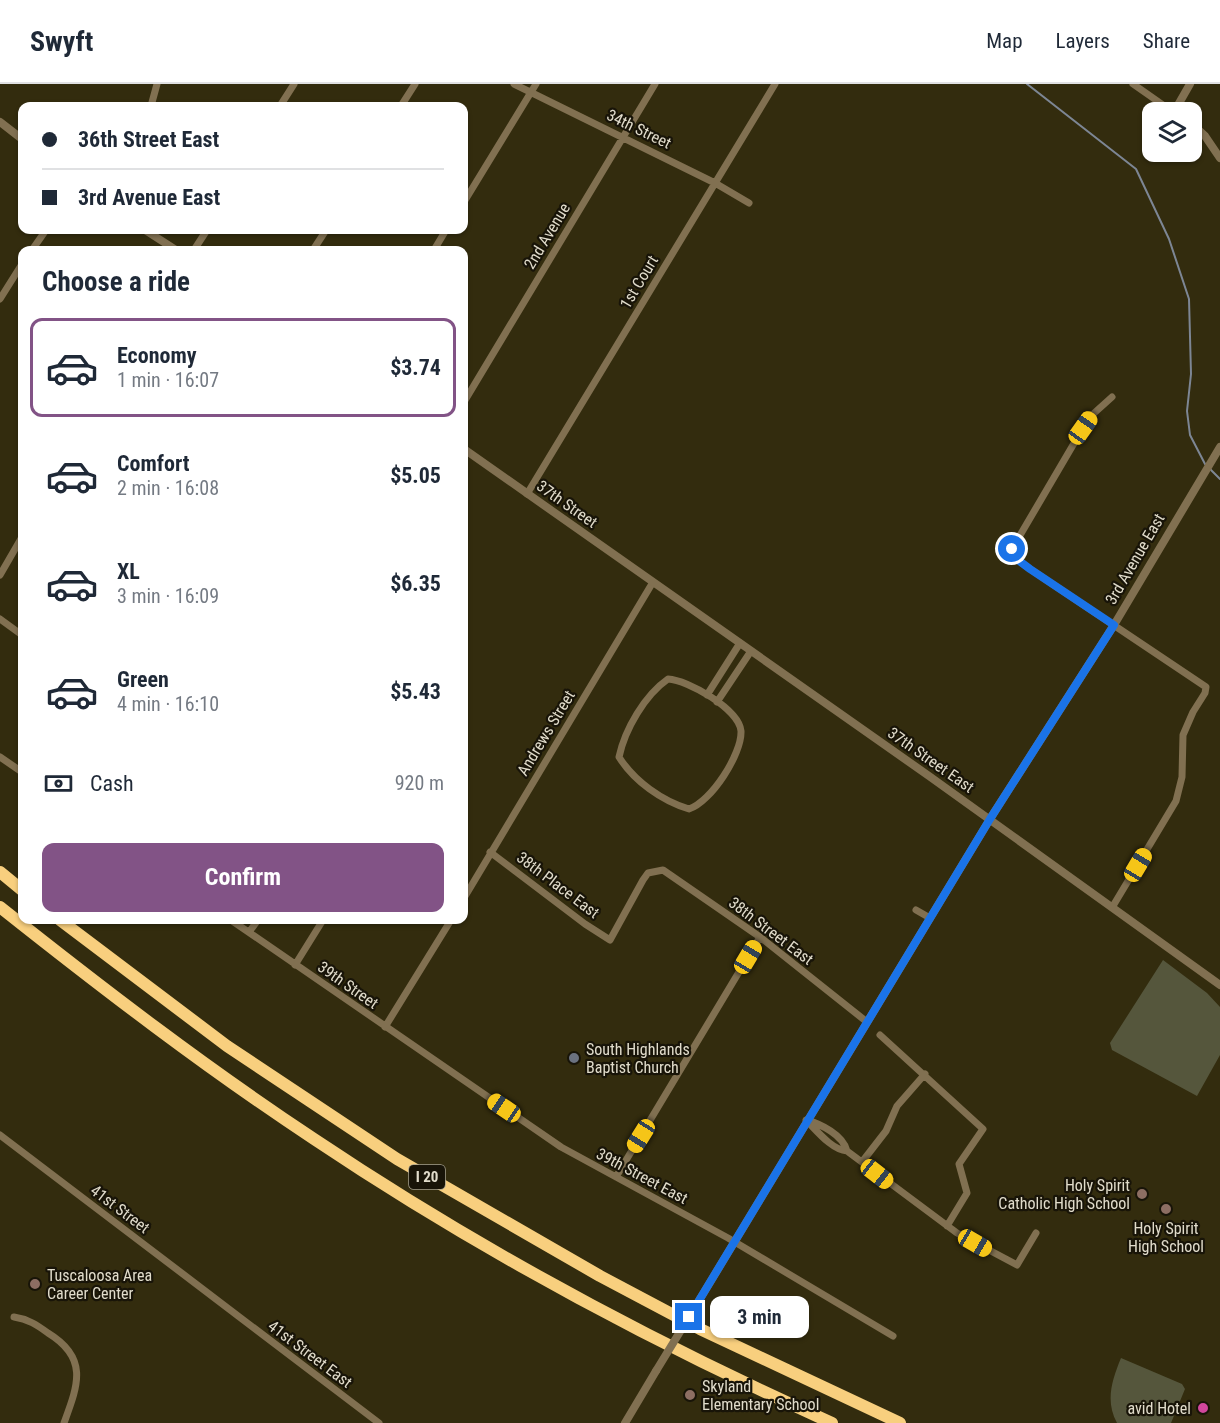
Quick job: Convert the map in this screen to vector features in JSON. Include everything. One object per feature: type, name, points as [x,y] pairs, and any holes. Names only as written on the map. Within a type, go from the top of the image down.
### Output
[{"type":"highway","points":[[0,872],[18,887]]},
{"type":"highway","name":"I 20","points":[[0,907],[18,921]]},
{"type":"highway","name":"I 20","points":[[22,924],[206,1064],[390,1188],[495,1251],[625,1323],[832,1423]]},
{"type":"highway","name":"I 20","points":[[65,924],[227,1046],[397,1159],[504,1222],[680,1318],[836,1395],[900,1423]]},
{"type":"street","points":[[153,102],[157,84]]},
{"type":"street","points":[[283,102],[294,84]]},
{"type":"street","points":[[404,102],[415,84]]},
{"type":"street","name":"34th Street","points":[[514,84],[623,136],[749,203]]},
{"type":"street","points":[[468,195],[536,84]]},
{"type":"street","name":"2nd Avenue","points":[[468,395],[655,84]]},
{"type":"street","name":"1st Court","points":[[527,494],[775,84]]},
{"type":"street","points":[[1133,84],[1159,102]]},
{"type":"street","points":[[1180,102],[1190,84]]},
{"type":"street","points":[[0,122],[18,136]]},
{"type":"street","points":[[1202,134],[1220,158]]},
{"type":"street","points":[[151,234],[170,246]]},
{"type":"street","points":[[0,299],[18,270]]},
{"type":"street","points":[[1112,397],[1092,415],[1083,428],[1012,549],[1014,557],[1030,569],[1206,687],[1183,735],[1182,777],[1176,801],[1113,906]]},
{"type":"street","name":"3rd Avenue East","points":[[626,1423],[806,1120],[990,819],[1114,625],[1203,472],[1220,447]]},
{"type":"street","name":"37th Street","points":[[468,452],[653,582]]},
{"type":"street","points":[[0,575],[18,544]]},
{"type":"street","name":"37th Street East","points":[[653,582],[1113,906],[1220,985]]},
{"type":"street","name":"Andrews Street","points":[[468,891],[653,582]]},
{"type":"street","points":[[0,619],[18,632]]},
{"type":"street","points":[[707,695],[740,643]]},
{"type":"street","points":[[717,702],[751,651]]},
{"type":"street","points":[[668,679],[686,682],[707,695],[732,714],[738,722],[741,730],[739,744],[706,801],[689,809],[674,805],[627,770],[620,757],[623,740],[655,689],[668,679]]},
{"type":"street","points":[[0,757],[18,769]]},
{"type":"street","name":"38th Place East","points":[[490,852],[585,924],[610,940],[638,887],[648,873],[655,870]]},
{"type":"street","name":"38th Street East","points":[[655,870],[670,874],[760,937],[867,1022]]},
{"type":"street","points":[[916,910],[930,918]]},
{"type":"street","name":"39th Street","points":[[237,924],[385,1027]]},
{"type":"street","points":[[249,932],[255,924]]},
{"type":"street","name":"39th Street","points":[[295,965],[321,924]]},
{"type":"street","points":[[385,1027],[449,924]]},
{"type":"street","points":[[616,1177],[760,937]]},
{"type":"street","name":"39th Street East","points":[[385,1027],[561,1147],[734,1242],[893,1336]]},
{"type":"street","points":[[880,1035],[983,1129],[959,1164],[967,1193],[947,1226]]},
{"type":"street","points":[[862,1162],[886,1131],[897,1106],[925,1074]]},
{"type":"street","points":[[806,1120],[827,1129],[862,1162],[947,1226],[1017,1265],[1036,1233]]},
{"type":"street","name":"41st Street","points":[[0,1135],[224,1306]]},
{"type":"street","name":"41st Street East","points":[[224,1306],[379,1423]]},
{"type":"street","points":[[14,1317],[26,1319],[61,1340],[75,1360],[77,1386],[64,1423]]},
{"type":"green space","points":[[1163,960],[1207,993],[1220,1007],[1220,1055],[1197,1096],[1112,1050],[1110,1043]]},
{"type":"green space","points":[[1121,1358],[1182,1384],[1185,1389],[1171,1423],[1117,1423],[1111,1407],[1111,1390]]},
{"type":"waterway","points":[[1027,84],[1136,169],[1169,239],[1189,299],[1191,374],[1187,411],[1190,435],[1205,464]]},
{"type":"waterway","points":[[1209,468],[1220,479]]},
{"type":"place","name":"South Highlands Baptist Church","points":[[574,1058]]},
{"type":"place","name":"Holy Spirit Catholic High School","points":[[1142,1194]]},
{"type":"place","name":"Holy Spirit High School","points":[[1166,1209]]},
{"type":"place","name":"Tuscaloosa Area Career Center","points":[[35,1284]]},
{"type":"place","name":"Skyland Elementary School","points":[[690,1395]]},
{"type":"place","name":"avid Hotel","points":[[1203,1408]]},
{"type":"route","points":[[689,1317],[990,819],[1114,625],[1030,569],[1014,557],[1012,549]]}]
